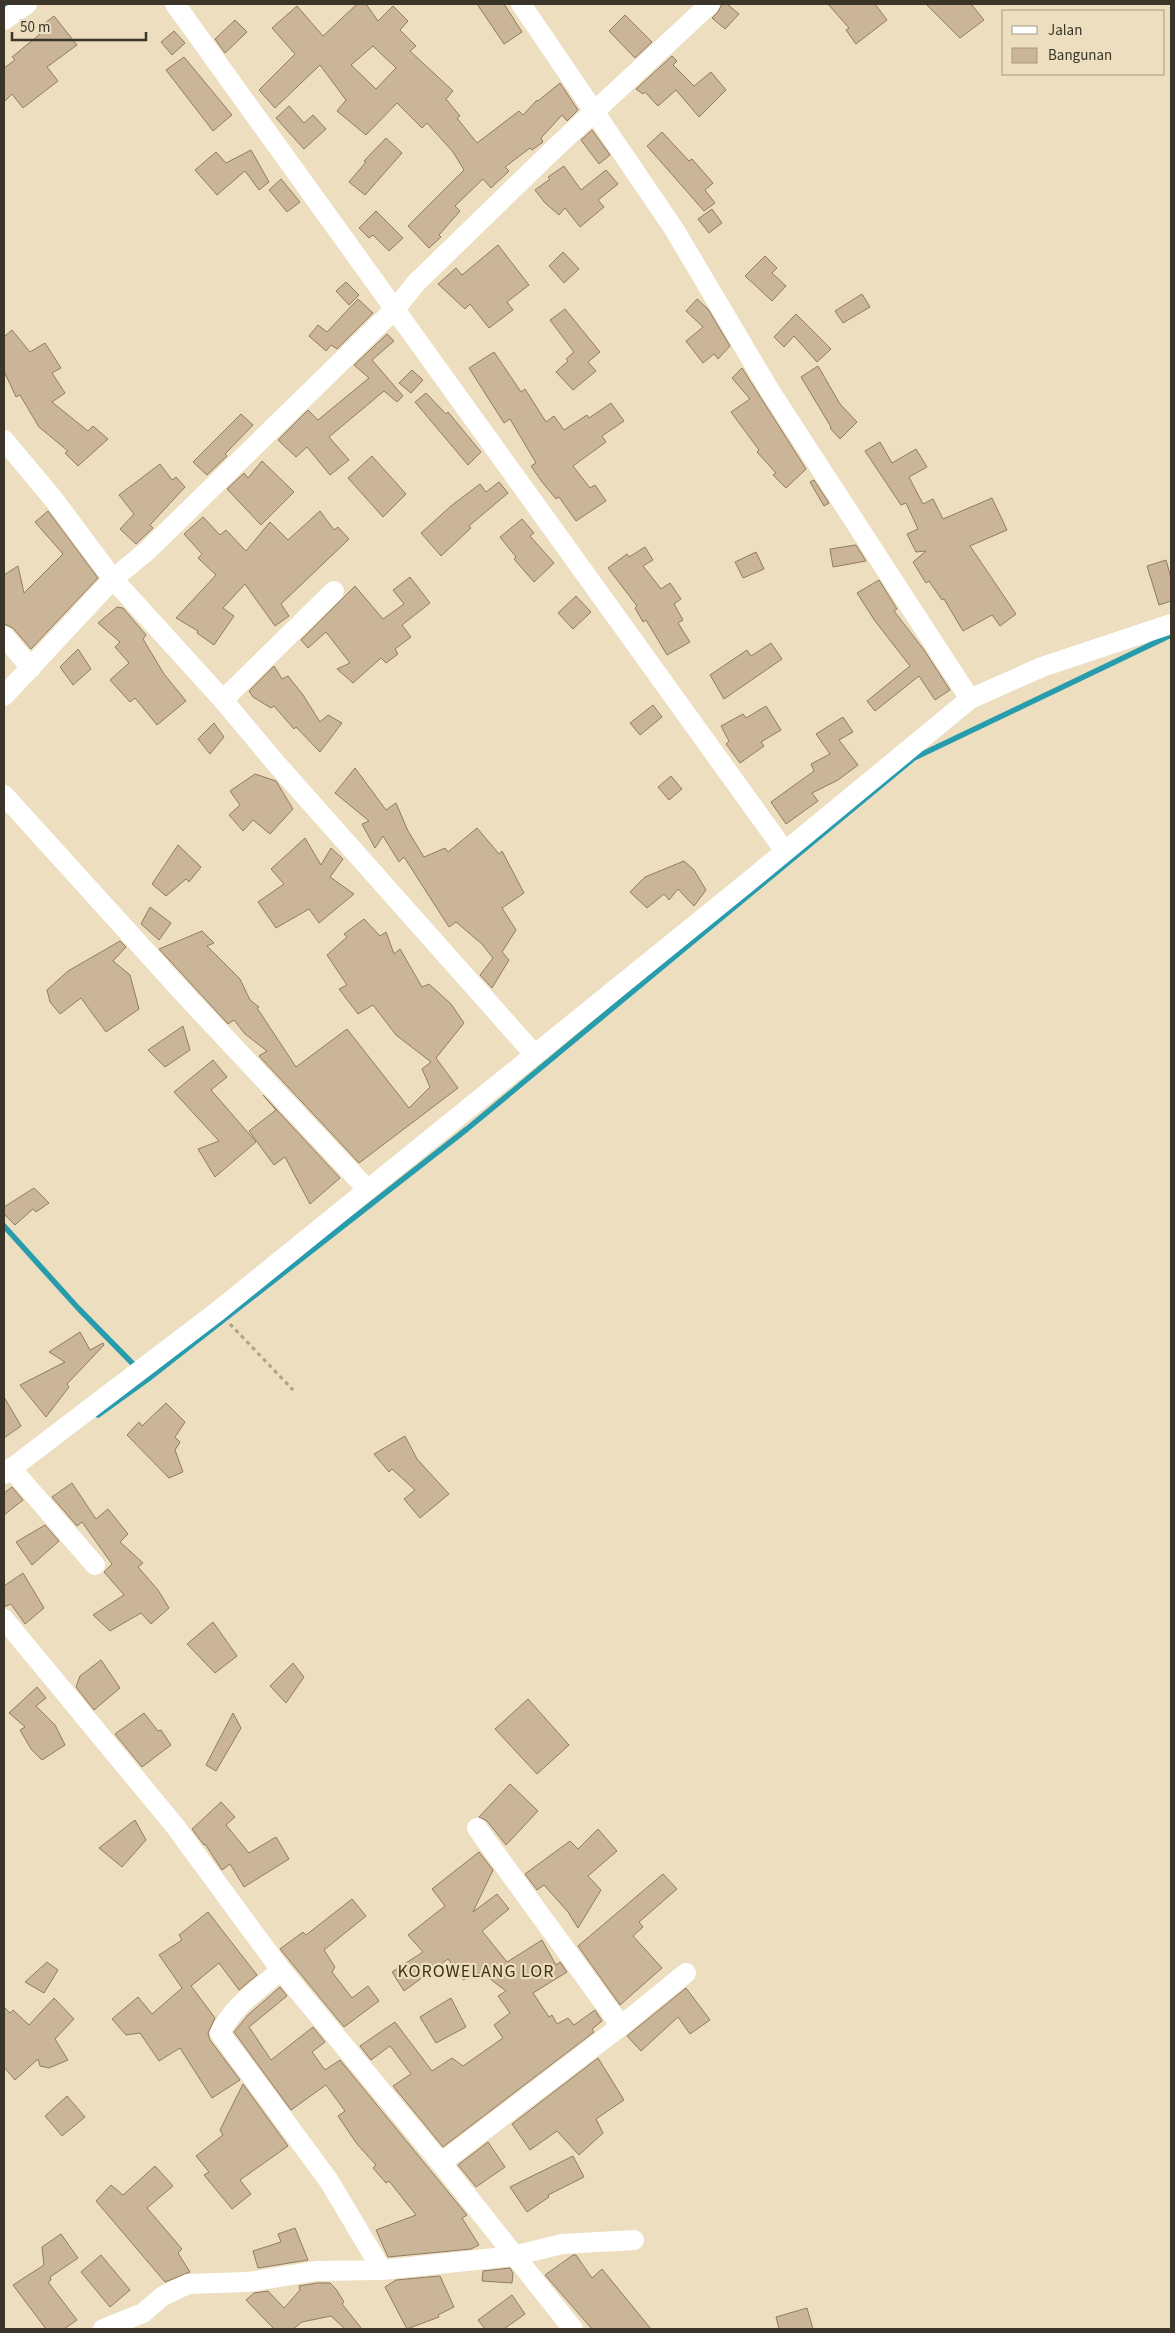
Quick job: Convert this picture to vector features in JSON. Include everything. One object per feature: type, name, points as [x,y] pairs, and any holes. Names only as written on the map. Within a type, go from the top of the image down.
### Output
[{"type":"street","points":[[4,20],[28,4]]},
{"type":"street","points":[[175,4],[396,308],[600,598],[784,850]]},
{"type":"street","points":[[521,4],[674,229],[770,391],[970,699]]},
{"type":"street","points":[[4,696],[113,579],[147,551],[396,308],[416,283],[554,149],[595,113],[710,4]]},
{"type":"street","points":[[4,440],[55,501],[113,579],[223,700],[274,761],[535,1055]]},
{"type":"street","points":[[223,700],[334,591]]},
{"type":"street","points":[[95,1565],[12,1473],[368,1190],[970,699],[1042,667],[1171,624]]},
{"type":"street","points":[[4,636],[31,668]]},
{"type":"street","points":[[4,795],[187,997],[368,1190]]},
{"type":"street","points":[[4,1619],[174,1826],[282,1970],[441,2163],[513,2256],[573,2329]]},
{"type":"street","points":[[477,1828],[621,2026]]},
{"type":"street","points":[[282,1970],[228,2016],[220,2034],[329,2181],[382,2270]]},
{"type":"street","points":[[441,2163],[621,2026],[686,1973]]},
{"type":"street","points":[[104,2329],[143,2313],[163,2296],[188,2284],[248,2282],[316,2272],[382,2270],[513,2256],[562,2244],[634,2240]]},
{"type":"path","points":[[229,1323],[293,1390]]},
{"type":"building","points":[[357,4],[366,4],[378,21],[393,6],[408,21],[400,30],[416,46],[410,51],[453,91],[446,99],[460,116],[457,118],[477,143],[519,111],[523,115],[537,100],[560,83],[578,110],[567,121],[562,115],[541,138],[543,142],[532,150],[530,148],[505,167],[509,171],[491,188],[483,179],[455,206],[460,211],[439,235],[441,237],[429,248],[408,226],[464,170],[453,152],[427,123],[422,128],[397,103],[366,135],[337,111],[346,100],[320,65],[275,108],[259,90],[295,54],[272,28],[297,6],[323,36]],"holes":[[[373,46],[396,68],[376,89],[351,65]]]},
{"type":"building","points":[[477,4],[504,4],[522,32],[504,44]]},
{"type":"building","points":[[722,4],[727,4],[739,14],[725,29],[712,18]]},
{"type":"building","points":[[828,4],[875,4],[887,20],[856,44],[846,30],[849,28]]},
{"type":"building","points":[[926,4],[971,4],[984,20],[960,38]]},
{"type":"building","points":[[625,15],[652,42],[635,58],[609,31]]},
{"type":"building","points":[[54,16],[77,45],[47,67],[58,81],[23,108],[12,94],[4,102],[4,68],[15,60],[12,57],[45,30],[41,26]]},
{"type":"building","points":[[235,20],[247,32],[225,53],[215,39]]},
{"type":"building","points":[[174,31],[185,43],[172,55],[161,42]]},
{"type":"building","points":[[672,56],[677,61],[673,65],[694,86],[711,72],[726,90],[699,117],[676,90],[658,106],[645,92],[643,94],[636,89]]},
{"type":"building","points":[[184,57],[232,115],[213,131],[166,70]]},
{"type":"building","points":[[289,106],[304,123],[313,115],[326,129],[304,149],[276,118]]},
{"type":"building","points":[[592,130],[610,155],[599,164],[581,140]]},
{"type":"building","points":[[662,132],[689,161],[692,159],[713,183],[705,190],[715,203],[704,211],[647,146]]},
{"type":"building","points":[[386,138],[402,153],[365,195],[349,182],[366,162],[364,161]]},
{"type":"building","points":[[251,150],[269,182],[259,190],[245,171],[217,195],[195,170],[216,152],[226,163]]},
{"type":"building","points":[[564,166],[581,190],[606,170],[618,184],[598,200],[604,207],[580,227],[565,208],[559,215],[545,203],[535,190],[550,179],[548,177]]},
{"type":"building","points":[[281,179],[300,202],[287,212],[269,190]]},
{"type":"building","points":[[712,209],[722,223],[709,233],[698,219]]},
{"type":"building","points":[[376,211],[403,238],[389,251],[373,235],[369,238],[359,228]]},
{"type":"building","points":[[498,245],[529,285],[507,302],[513,310],[489,328],[470,304],[465,309],[438,284],[456,268],[462,275]]},
{"type":"building","points":[[563,252],[579,269],[564,283],[549,266]]},
{"type":"building","points":[[765,256],[777,268],[772,273],[786,286],[772,301],[745,276]]},
{"type":"building","points":[[346,282],[359,295],[349,305],[336,291]]},
{"type":"building","points":[[862,294],[870,307],[843,323],[835,311]]},
{"type":"building","points":[[358,299],[373,313],[337,349],[331,345],[326,351],[309,336],[318,325],[327,332]]},
{"type":"building","points":[[697,299],[708,309],[730,346],[718,359],[714,354],[703,363],[686,341],[703,327],[686,311]]},
{"type":"building","points":[[565,309],[600,352],[588,362],[596,371],[573,390],[556,372],[568,361],[566,359],[574,352],[550,320]]},
{"type":"building","points":[[796,314],[831,349],[817,362],[794,336],[784,347],[774,337]]},
{"type":"building","points":[[12,330],[30,352],[45,343],[61,368],[52,373],[65,393],[52,402],[88,431],[93,426],[108,439],[78,466],[65,453],[68,451],[39,427],[20,395],[16,397],[4,371],[4,337]]},
{"type":"building","points":[[387,334],[394,341],[372,360],[403,396],[397,402],[384,391],[329,437],[349,460],[330,475],[307,447],[296,457],[278,440],[308,410],[318,420],[369,378],[354,365]]},
{"type":"building","points":[[494,352],[521,392],[525,389],[546,422],[554,416],[564,430],[587,415],[589,418],[611,403],[624,421],[602,436],[606,442],[573,466],[590,488],[595,485],[606,501],[576,521],[559,497],[556,499],[542,482],[531,466],[536,463],[510,419],[504,423],[469,368]]},
{"type":"building","points":[[818,366],[840,404],[857,422],[840,439],[830,428],[801,377]]},
{"type":"building","points":[[742,368],[806,469],[786,488],[773,475],[776,473],[757,452],[759,450],[731,412],[750,399],[732,378]]},
{"type":"building","points":[[412,370],[423,380],[411,393],[399,383]]},
{"type":"building","points":[[426,393],[446,414],[448,412],[481,452],[468,465],[415,402]]},
{"type":"building","points":[[241,414],[253,425],[225,454],[227,456],[207,475],[193,462]]},
{"type":"building","points":[[880,442],[892,463],[916,449],[927,467],[909,477],[923,504],[933,499],[943,519],[992,498],[1007,530],[970,546],[1016,614],[1000,626],[992,615],[963,631],[944,599],[942,600],[929,581],[926,583],[913,562],[926,551],[916,552],[907,534],[918,529],[906,503],[901,505],[865,451]]},
{"type":"building","points":[[372,456],[406,494],[383,517],[348,478]]},
{"type":"building","points":[[262,461],[294,492],[261,525],[227,489],[244,473],[248,478]]},
{"type":"building","points":[[160,464],[172,480],[176,477],[185,487],[150,525],[153,528],[136,544],[120,529],[134,514],[119,495]]},
{"type":"building","points":[[814,480],[829,503],[824,506],[810,482]]},
{"type":"building","points":[[499,482],[508,493],[469,526],[471,528],[441,556],[421,533],[451,506],[480,484],[486,492]]},
{"type":"building","points":[[48,511],[98,578],[31,649],[13,628],[4,624],[4,575],[18,566],[24,593],[63,554],[35,522]]},
{"type":"building","points":[[320,511],[334,530],[338,527],[349,539],[281,604],[289,616],[275,626],[245,584],[223,608],[234,616],[214,645],[197,633],[198,631],[176,618],[216,575],[198,558],[202,554],[184,534],[203,517],[220,535],[226,530],[246,551],[270,522],[288,540]]},
{"type":"building","points":[[522,519],[534,533],[530,536],[554,563],[534,582],[514,559],[516,557],[500,537]]},
{"type":"building","points":[[856,545],[866,561],[833,567],[830,549]]},
{"type":"building","points":[[645,547],[653,560],[643,566],[661,589],[670,583],[681,599],[674,604],[683,620],[678,623],[690,642],[667,655],[646,620],[643,622],[635,608],[637,606],[608,568],[627,554],[629,557]]},
{"type":"building","points":[[756,552],[764,569],[743,578],[735,562]]},
{"type":"building","points":[[1166,560],[1171,578],[1171,601],[1159,605],[1147,566]]},
{"type":"building","points":[[410,577],[430,603],[402,625],[411,637],[395,649],[398,654],[386,663],[381,658],[353,683],[337,669],[350,663],[326,632],[308,648],[301,640],[355,586],[383,619],[404,604],[393,590]]},
{"type":"building","points":[[879,580],[897,609],[894,611],[924,650],[950,690],[935,700],[919,676],[875,711],[867,701],[910,666],[875,621],[857,593]]},
{"type":"building","points":[[576,596],[591,612],[573,629],[558,613]]},
{"type":"building","points":[[117,607],[123,608],[146,635],[143,639],[164,674],[186,701],[157,725],[135,698],[130,702],[110,680],[129,663],[115,647],[120,642],[98,623]]},
{"type":"building","points":[[771,643],[782,659],[724,699],[710,675],[747,650],[751,656]]},
{"type":"building","points":[[78,649],[91,669],[73,685],[60,667]]},
{"type":"building","points":[[274,666],[282,679],[288,676],[320,722],[328,715],[342,723],[320,752],[296,727],[294,729],[274,706],[271,708],[253,697],[249,691]]},
{"type":"building","points":[[653,705],[662,717],[640,735],[630,723]]},
{"type":"building","points":[[766,706],[781,730],[761,742],[764,746],[740,763],[726,744],[729,741],[721,726],[743,714],[746,718]]},
{"type":"building","points":[[843,717],[853,732],[839,740],[858,765],[838,780],[812,793],[818,801],[786,824],[771,802],[814,771],[811,764],[830,754],[816,734]]},
{"type":"building","points":[[214,723],[224,737],[210,754],[198,739]]},
{"type":"building","points":[[355,768],[386,810],[396,803],[408,831],[424,857],[445,848],[448,852],[477,828],[499,854],[502,851],[524,893],[502,908],[516,930],[502,952],[509,960],[492,988],[480,975],[493,958],[482,944],[456,922],[449,927],[404,857],[399,862],[383,836],[375,848],[362,824],[369,821],[335,793]]},
{"type":"building","points":[[255,774],[276,781],[293,809],[270,834],[253,820],[243,831],[229,815],[240,805],[230,791]]},
{"type":"building","points":[[671,776],[682,789],[669,800],[658,787]]},
{"type":"building","points":[[305,838],[321,865],[331,848],[343,859],[330,877],[354,894],[319,923],[309,909],[276,928],[258,902],[284,884],[271,869]]},
{"type":"building","points":[[178,845],[201,867],[189,882],[186,879],[166,896],[152,884]]},
{"type":"building","points":[[684,861],[694,870],[706,890],[694,906],[678,889],[669,900],[664,894],[647,908],[630,892],[645,877]]},
{"type":"building","points":[[150,907],[171,923],[159,940],[141,924]]},
{"type":"building","points":[[364,919],[380,936],[386,932],[394,954],[400,949],[422,987],[429,984],[451,1004],[464,1023],[436,1058],[458,1088],[359,1163],[259,1056],[267,1051],[245,1034],[234,1020],[228,1024],[159,949],[202,931],[214,943],[207,946],[240,979],[250,1000],[259,1007],[257,1008],[296,1067],[347,1029],[409,1108],[430,1087],[422,1069],[431,1062],[396,1035],[373,1005],[358,1014],[339,989],[347,985],[327,955],[347,937],[344,934]]},
{"type":"building","points":[[120,941],[126,947],[113,961],[130,975],[139,1009],[106,1032],[81,998],[60,1014],[50,1002],[47,990],[68,971]]},
{"type":"building","points":[[183,1026],[190,1050],[165,1067],[148,1050]]},
{"type":"building","points":[[213,1060],[227,1077],[211,1090],[256,1142],[215,1177],[198,1149],[219,1141],[174,1092]]},
{"type":"building","points":[[263,1095],[340,1178],[310,1204],[285,1157],[274,1165],[249,1131],[276,1110]]},
{"type":"building","points":[[34,1188],[49,1203],[36,1212],[33,1209],[15,1225],[4,1214],[4,1207]]},
{"type":"building","points":[[80,1332],[90,1350],[103,1343],[104,1345],[67,1384],[69,1387],[46,1417],[20,1385],[65,1362],[49,1352]]},
{"type":"building","points":[[4,1397],[21,1426],[4,1438]]},
{"type":"building","points":[[166,1403],[185,1422],[175,1437],[180,1442],[175,1450],[183,1472],[169,1478],[127,1435],[139,1422],[142,1426]]},
{"type":"building","points":[[405,1436],[417,1459],[449,1494],[420,1518],[404,1499],[415,1490],[392,1469],[389,1472],[374,1454]]},
{"type":"building","points":[[72,1483],[96,1519],[108,1509],[128,1534],[120,1542],[143,1563],[138,1567],[158,1590],[169,1608],[151,1624],[141,1613],[110,1631],[93,1615],[124,1595],[104,1572],[112,1564],[82,1522],[77,1526],[52,1497]]},
{"type":"building","points":[[12,1487],[23,1500],[4,1515],[4,1493]]},
{"type":"building","points":[[45,1525],[59,1541],[32,1565],[16,1542]]},
{"type":"building","points":[[23,1573],[44,1608],[25,1624],[11,1604],[4,1607],[4,1586]]},
{"type":"building","points":[[213,1622],[237,1656],[215,1673],[187,1644]]},
{"type":"building","points":[[101,1660],[120,1688],[94,1710],[76,1687],[80,1676]]},
{"type":"building","points":[[293,1663],[304,1677],[286,1703],[270,1686]]},
{"type":"building","points":[[37,1687],[46,1698],[36,1706],[55,1725],[65,1745],[42,1760],[31,1749],[20,1730],[25,1727],[9,1713]]},
{"type":"building","points":[[528,1699],[569,1745],[537,1774],[495,1729]]},
{"type":"building","points":[[144,1713],[158,1731],[161,1730],[171,1745],[142,1767],[115,1734]]},
{"type":"building","points":[[233,1713],[241,1728],[216,1771],[206,1765]]},
{"type":"building","points":[[510,1784],[538,1811],[506,1845],[487,1821],[479,1817]]},
{"type":"building","points":[[221,1802],[235,1817],[226,1825],[249,1853],[276,1837],[289,1859],[244,1887],[230,1864],[222,1870],[205,1844],[192,1829]]},
{"type":"building","points":[[135,1820],[146,1840],[122,1867],[99,1848]]},
{"type":"building","points":[[598,1829],[617,1851],[588,1876],[601,1890],[578,1928],[568,1912],[544,1885],[537,1890],[525,1874],[570,1841],[578,1849]]},
{"type":"building","points":[[479,1852],[493,1870],[473,1912],[497,1894],[509,1909],[482,1931],[507,1962],[542,1940],[556,1965],[560,1962],[567,1972],[533,1993],[549,2017],[552,2015],[557,2024],[568,2018],[574,2025],[595,2010],[602,2021],[592,2029],[594,2032],[443,2147],[393,2086],[411,2074],[390,2046],[371,2060],[360,2046],[395,2022],[432,2071],[452,2058],[463,2066],[503,2038],[494,2025],[510,2013],[498,1996],[506,1991],[481,1972],[463,1980],[448,1959],[404,1991],[392,1972],[423,1952],[408,1935],[445,1906],[432,1889]]},
{"type":"building","points":[[663,1874],[677,1889],[639,1922],[643,1927],[633,1936],[662,1968],[620,2005],[578,1946]]},
{"type":"building","points":[[352,1899],[366,1916],[324,1950],[335,1967],[332,1972],[352,1998],[368,1986],[379,2001],[344,2027],[280,1949],[303,1932],[306,1935]]},
{"type":"building","points":[[208,1912],[257,1975],[239,1990],[219,1963],[191,1986],[215,2018],[208,2033],[210,2040],[240,2080],[212,2098],[180,2048],[159,2061],[140,2033],[126,2035],[112,2019],[138,1997],[152,2014],[182,1988],[159,1955],[182,1940],[179,1935]]},
{"type":"building","points":[[47,1962],[58,1970],[44,1993],[25,1982]]},
{"type":"building","points":[[280,1987],[287,1996],[249,2027],[271,2060],[313,2027],[325,2042],[312,2052],[325,2070],[340,2060],[467,2215],[462,2218],[479,2245],[471,2249],[388,2257],[376,2230],[416,2215],[389,2181],[386,2183],[373,2168],[376,2165],[357,2144],[338,2116],[345,2111],[326,2085],[291,2110],[234,2032],[248,2015]]},
{"type":"building","points":[[686,1988],[710,2020],[690,2034],[678,2017],[641,2051],[627,2036]]},
{"type":"building","points":[[54,1998],[74,2019],[55,2039],[68,2060],[49,2068],[40,2066],[38,2059],[15,2080],[4,2067],[4,2007],[10,2013],[13,2010],[29,2025]]},
{"type":"building","points":[[451,1998],[466,2027],[436,2043],[420,2017]]},
{"type":"building","points":[[598,2058],[624,2100],[596,2119],[603,2133],[579,2155],[557,2131],[530,2150],[512,2124]]},
{"type":"building","points":[[243,2084],[288,2146],[240,2180],[251,2194],[232,2209],[204,2175],[209,2172],[196,2156],[223,2135],[220,2130]]},
{"type":"building","points":[[67,2096],[85,2117],[62,2136],[45,2116]]},
{"type":"building","points":[[488,2142],[505,2167],[476,2187],[458,2165]]},
{"type":"building","points":[[573,2156],[584,2177],[548,2195],[549,2197],[527,2212],[510,2187]]},
{"type":"building","points":[[155,2166],[173,2186],[147,2208],[182,2249],[178,2253],[190,2272],[165,2282],[96,2201],[111,2185],[123,2195]]},
{"type":"building","points":[[295,2228],[308,2260],[258,2268],[253,2251],[281,2242],[278,2234]]},
{"type":"building","points":[[61,2234],[78,2258],[50,2277],[51,2280],[48,2282],[77,2320],[64,2329],[46,2329],[13,2285],[44,2265],[42,2247]]},
{"type":"building","points":[[101,2255],[130,2290],[110,2307],[81,2272]]},
{"type":"building","points":[[573,2255],[576,2255],[592,2278],[602,2269],[651,2329],[592,2329],[545,2275]]},
{"type":"building","points":[[510,2268],[513,2273],[512,2283],[482,2281],[483,2271]]},
{"type":"building","points":[[440,2276],[454,2307],[438,2315],[439,2317],[407,2329],[385,2287],[396,2280]]},
{"type":"building","points":[[330,2283],[336,2289],[344,2302],[342,2304],[362,2329],[345,2329],[331,2316],[302,2322],[293,2329],[274,2329],[246,2300],[254,2293],[268,2291],[284,2308],[300,2290],[299,2286]]},
{"type":"building","points":[[512,2295],[525,2314],[504,2329],[485,2329],[478,2320]]},
{"type":"building","points":[[807,2308],[813,2329],[779,2329],[776,2317]]},
{"type":"waterway","points":[[4,7],[9,4]]},
{"type":"waterway","points":[[98,1415],[148,1379],[467,1129],[914,758],[1171,635]]},
{"type":"waterway","points":[[4,1226],[78,1308],[137,1368]]},
{"type":"district","name":"KOROWELANG LOR","points":[[476,1971]]}]
